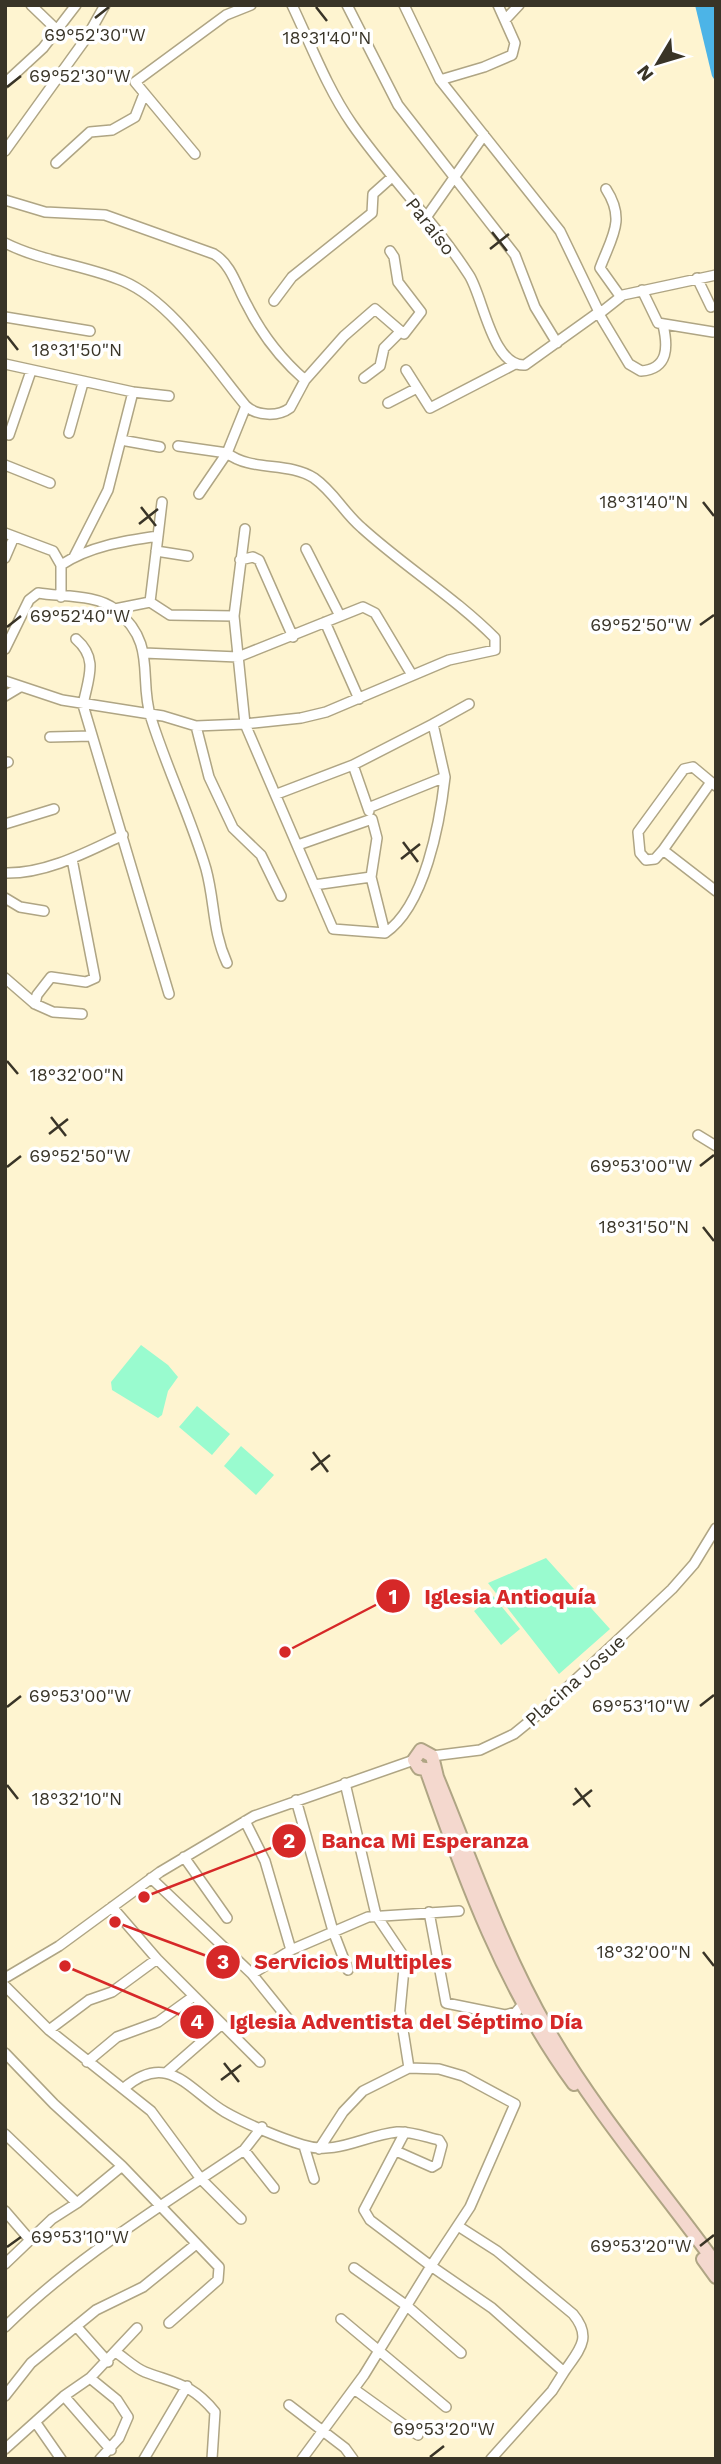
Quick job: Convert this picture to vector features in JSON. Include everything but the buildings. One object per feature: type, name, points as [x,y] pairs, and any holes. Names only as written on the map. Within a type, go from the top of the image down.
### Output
[{"type":"street","points":[[32,5],[57,30]]},
{"type":"street","points":[[5,83],[34,57],[76,5]]},
{"type":"street","points":[[5,151],[87,37],[104,5]]},
{"type":"street","points":[[195,154],[135,81],[222,17],[251,5]]},
{"type":"street","name":"Paraíso","points":[[292,5],[337,101],[392,177],[469,275],[494,337],[515,364]]},
{"type":"street","points":[[347,5],[398,105],[515,255],[535,307],[557,343]]},
{"type":"street","points":[[404,5],[440,80],[558,228],[598,314],[629,364],[642,372],[655,368],[662,362],[667,349],[663,325]]},
{"type":"street","points":[[440,80],[505,59],[514,52],[515,43],[498,5]]},
{"type":"street","points":[[505,20],[519,5]]},
{"type":"street","points":[[56,163],[90,132],[112,130],[135,117],[144,94]]},
{"type":"street","points":[[425,219],[484,135]]},
{"type":"street","points":[[274,301],[292,277],[372,213],[373,194],[392,177]]},
{"type":"street","points":[[606,189],[615,206],[618,223],[600,268],[620,296]]},
{"type":"street","points":[[5,200],[45,212],[105,215],[214,254],[225,263],[261,328],[292,368],[305,380]]},
{"type":"street","points":[[5,243],[35,257],[120,280],[149,295],[252,412],[283,413],[295,402],[305,380],[344,336],[374,309],[405,333],[421,312],[398,282],[394,257],[390,250]]},
{"type":"street","points":[[406,370],[430,408],[515,364],[529,364],[620,296],[716,275]]},
{"type":"street","points":[[697,278],[711,307]]},
{"type":"street","points":[[642,290],[655,320],[663,325],[713,331]]},
{"type":"street","points":[[5,317],[90,331]]},
{"type":"street","points":[[364,378],[380,367],[384,348],[401,331]]},
{"type":"street","points":[[5,364],[83,383],[169,396]]},
{"type":"street","points":[[9,435],[31,371]]},
{"type":"street","points":[[69,433],[83,383]]},
{"type":"street","points":[[388,403],[417,388]]},
{"type":"street","points":[[74,557],[108,490],[133,392]]},
{"type":"street","points":[[199,494],[227,453],[246,406]]},
{"type":"street","points":[[121,440],[160,447]]},
{"type":"street","points":[[5,681],[82,705],[149,715],[196,726],[245,724],[301,718],[359,699],[449,660],[489,653],[496,645],[495,638],[453,598],[364,530],[327,489],[312,477],[293,469],[248,462],[227,453],[178,446]]},
{"type":"street","points":[[5,465],[50,483]]},
{"type":"street","points":[[150,602],[162,502]]},
{"type":"street","points":[[244,528],[234,616],[245,724],[278,794],[333,929],[385,933],[406,913],[424,870],[441,813],[445,777],[433,724]]},
{"type":"street","points":[[5,558],[9,535],[53,551],[61,565],[61,597]]},
{"type":"street","points":[[61,565],[74,557],[119,542],[158,536]]},
{"type":"street","points":[[306,549],[340,616]]},
{"type":"street","points":[[156,551],[188,556]]},
{"type":"street","points":[[240,560],[253,557],[259,560],[293,637]]},
{"type":"street","points":[[5,649],[33,596],[101,602],[115,609],[145,653],[149,715],[201,854],[215,930],[227,963]]},
{"type":"street","points":[[115,609],[150,602],[170,615],[234,616]]},
{"type":"street","points":[[145,653],[238,657],[363,607],[370,609],[412,675]]},
{"type":"street","points":[[325,622],[359,699]]},
{"type":"street","points":[[76,639],[88,650],[90,662],[82,705],[169,994]]},
{"type":"street","points":[[5,696],[20,687]]},
{"type":"street","points":[[278,794],[353,765],[469,704]]},
{"type":"street","points":[[196,726],[209,777],[233,828],[261,855],[281,896]]},
{"type":"street","points":[[50,737],[92,736]]},
{"type":"street","points":[[353,765],[377,838],[371,877],[385,933]]},
{"type":"street","points":[[693,767],[713,784],[663,850],[655,859],[646,860],[640,853],[638,832],[684,769],[693,767]]},
{"type":"street","points":[[368,808],[445,777]]},
{"type":"street","points":[[5,824],[54,809]]},
{"type":"street","points":[[298,845],[372,819]]},
{"type":"street","points":[[5,873],[24,872],[72,859],[123,835]]},
{"type":"street","points":[[663,850],[716,891]]},
{"type":"street","points":[[35,1004],[37,995],[51,977],[86,982],[95,978],[72,859]]},
{"type":"street","points":[[313,885],[371,877]]},
{"type":"street","points":[[5,898],[20,907],[44,911]]},
{"type":"street","points":[[5,978],[35,1004],[53,1012],[82,1014]]},
{"type":"street","points":[[698,1135],[716,1146]]},
{"type":"street","name":"Placina Josue","points":[[430,1762],[480,1750],[514,1734],[541,1713],[672,1589],[694,1563],[716,1528]]},
{"type":"street","points":[[5,1978],[59,1946],[151,1878],[246,1821],[296,1800],[414,1760],[419,1768],[430,1762]]},
{"type":"street","points":[[430,1762],[479,1909],[524,2003],[716,2277]]},
{"type":"street","points":[[430,1762],[544,2032]]},
{"type":"street","points":[[345,1783],[376,1915],[405,1958],[400,2011],[409,2068]]},
{"type":"street","points":[[296,1800],[333,1931],[348,1970]]},
{"type":"street","points":[[246,1821],[265,1861],[292,1950]]},
{"type":"street","points":[[184,1857],[227,1918]]},
{"type":"street","points":[[151,1878],[253,1974],[289,2020]]},
{"type":"street","points":[[112,1907],[157,1959],[260,2062]]},
{"type":"street","points":[[253,1974],[292,1950],[376,1915],[458,1911]]},
{"type":"street","points":[[429,1912],[446,2003],[505,2015],[524,2003]]},
{"type":"street","points":[[49,2030],[89,2000],[112,1992],[157,1959]]},
{"type":"street","points":[[5,1986],[49,2030],[151,2112],[201,2179],[241,2219]]},
{"type":"street","points":[[87,2062],[117,2037],[158,2022],[194,1996]]},
{"type":"street","points":[[124,2088],[135,2079],[167,2073],[222,2024]]},
{"type":"street","points":[[5,2053],[54,2104],[122,2166],[219,2267],[218,2280],[169,2323]]},
{"type":"street","points":[[302,2459],[325,2431],[379,2352],[470,2207],[516,2106],[463,2076],[439,2069],[409,2068],[363,2091],[343,2112],[319,2149]]},
{"type":"street","points":[[167,2073],[188,2082],[224,2112],[304,2146],[319,2149],[344,2147],[379,2135],[405,2132],[441,2142],[437,2164],[432,2167],[396,2151]]},
{"type":"street","points":[[591,2101],[716,2264]]},
{"type":"street","points":[[5,2327],[33,2299],[160,2206],[244,2150],[262,2127]]},
{"type":"street","points":[[405,2132],[366,2204],[365,2213],[431,2266],[492,2308],[564,2372]]},
{"type":"street","points":[[5,2134],[77,2203]]},
{"type":"street","points":[[304,2146],[314,2179]]},
{"type":"street","points":[[244,2150],[274,2188]]},
{"type":"street","points":[[7,2260],[52,2219],[77,2203],[122,2166]]},
{"type":"street","points":[[5,2211],[30,2239]]},
{"type":"street","points":[[458,2226],[497,2251],[573,2314],[583,2326],[583,2341],[552,2391],[491,2459]]},
{"type":"street","points":[[5,2396],[31,2363],[96,2310],[143,2287],[195,2245]]},
{"type":"street","points":[[354,2268],[407,2306],[461,2353]]},
{"type":"street","points":[[341,2319],[446,2407]]},
{"type":"street","points":[[76,2326],[108,2361]]},
{"type":"street","points":[[5,2449],[64,2396],[90,2378],[117,2353],[137,2328]]},
{"type":"street","points":[[117,2353],[142,2371],[187,2386],[201,2395],[215,2412],[212,2459]]},
{"type":"street","points":[[90,2378],[117,2400],[128,2417],[110,2450],[100,2459]]},
{"type":"street","points":[[144,2459],[187,2386]]},
{"type":"street","points":[[354,2389],[418,2435]]},
{"type":"street","points":[[64,2396],[110,2450]]},
{"type":"street","points":[[289,2405],[325,2431],[355,2458]]},
{"type":"street","points":[[36,2423],[61,2459]]},
{"type":"green space","points":[[141,1345],[168,1365],[178,1377],[168,1391],[162,1415],[158,1418],[112,1390],[111,1382]]},
{"type":"green space","points":[[197,1406],[230,1434],[212,1455],[179,1427]]},
{"type":"green space","points":[[241,1446],[274,1475],[256,1495],[224,1466]]},
{"type":"green space","points":[[546,1558],[610,1629],[559,1674],[488,1583]]},
{"type":"green space","points":[[493,1596],[520,1629],[501,1645],[474,1611]]},
{"type":"water","points":[[695,5],[716,5],[716,82],[712,76]]},
{"type":"place","name":"Iglesia Antioquía","points":[[285,1652]]},
{"type":"place","name":"Banca Mi Esperanza","points":[[144,1897]]},
{"type":"place","name":"Servicios Multiples","points":[[115,1922]]},
{"type":"place","name":"Iglesia Adventista del Séptimo Día","points":[[65,1966]]}]
